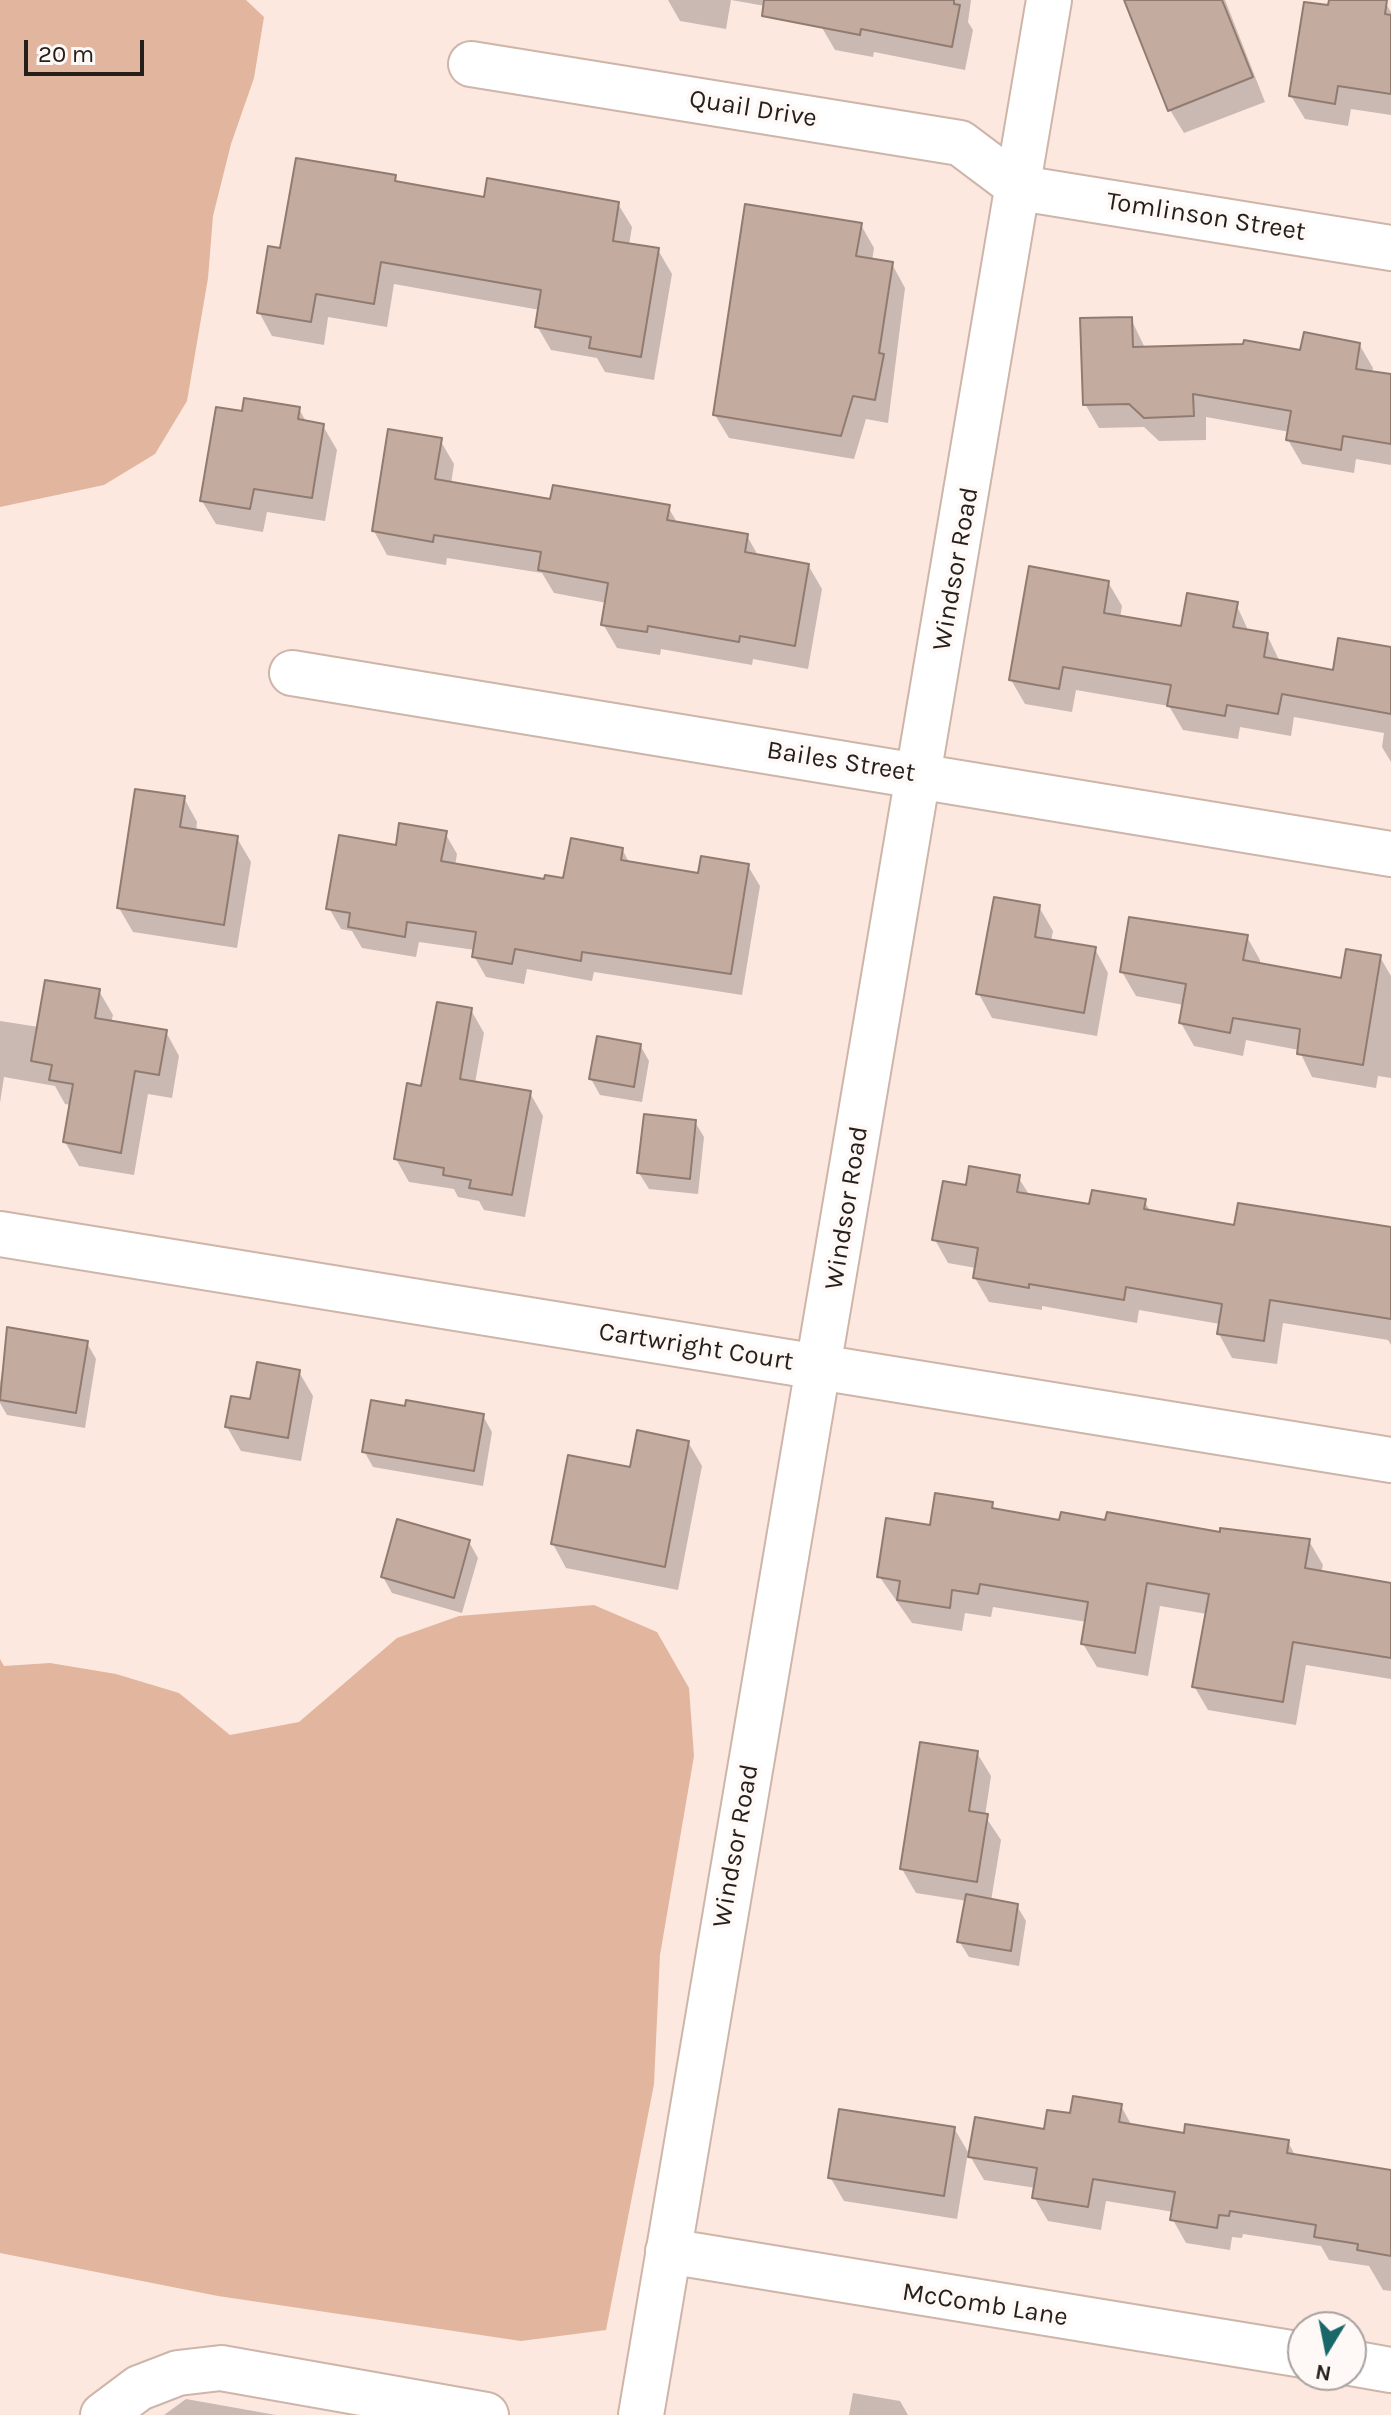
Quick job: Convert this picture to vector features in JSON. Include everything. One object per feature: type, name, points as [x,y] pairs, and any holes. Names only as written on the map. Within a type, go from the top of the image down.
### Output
[{"type":"street","name":"Windsor Road","points":[[641,2415],[761,1697],[821,1367],[1049,0]]},
{"type":"street","name":"Quail Drive","points":[[471,64],[960,143],[1020,188]]},
{"type":"street","name":"Tomlinson Street","points":[[1020,188],[1391,248]]},
{"type":"street","name":"Bailes Street","points":[[292,673],[1391,854]]},
{"type":"street","name":"Cartwright Court","points":[[0,1234],[1391,1460]]},
{"type":"street","name":"McComb Lane","points":[[668,2251],[1287,2352]]},
{"type":"street","points":[[1367,2366],[1391,2370]]},
{"type":"street","points":[[103,2415],[139,2388],[165,2378],[221,2368],[486,2415]]},
{"type":"shaded area","points":[[0,0],[246,0],[264,17],[254,78],[231,144],[213,216],[208,278],[187,401],[155,454],[104,485],[0,507]]},
{"type":"shaded area","points":[[594,1605],[657,1632],[689,1688],[694,1756],[660,1955],[654,2084],[606,2330],[521,2341],[218,2296],[0,2253],[0,1659],[4,1666],[50,1663],[116,1674],[179,1693],[230,1735],[299,1722],[397,1638],[459,1616]]},
{"type":"building","points":[[764,0],[954,0],[954,4],[960,5],[952,47],[861,29],[860,35],[762,16]]},
{"type":"building","points":[[1124,0],[1222,0],[1253,77],[1168,111]]},
{"type":"building","points":[[1329,0],[1387,0],[1385,14],[1391,15],[1391,94],[1338,86],[1335,104],[1289,96],[1304,2],[1328,5]]},
{"type":"building","points":[[296,158],[396,175],[395,181],[484,197],[487,178],[619,202],[613,241],[659,248],[641,357],[589,348],[591,337],[535,327],[541,290],[381,262],[374,304],[316,294],[311,322],[257,313],[268,246],[280,248]]},
{"type":"building","points":[[745,204],[862,223],[856,256],[893,262],[879,353],[884,354],[875,400],[853,396],[841,436],[713,415]]},
{"type":"building","points":[[1132,317],[1133,347],[1243,344],[1244,340],[1300,350],[1304,332],[1360,343],[1356,369],[1391,374],[1391,444],[1343,436],[1341,450],[1286,440],[1291,411],[1193,394],[1194,416],[1144,418],[1129,404],[1083,405],[1080,318]]},
{"type":"building","points":[[244,398],[300,407],[298,419],[324,424],[312,498],[254,489],[250,509],[200,501],[216,407],[242,411]]},
{"type":"building","points":[[388,429],[442,438],[435,479],[550,499],[553,485],[670,505],[667,520],[748,534],[745,552],[809,564],[795,646],[740,636],[739,642],[648,626],[647,632],[601,625],[608,583],[538,570],[541,552],[434,535],[433,542],[372,531]]},
{"type":"building","points":[[1029,566],[1109,581],[1104,613],[1181,626],[1187,593],[1238,602],[1233,627],[1268,633],[1264,657],[1333,670],[1338,638],[1391,647],[1391,714],[1282,694],[1278,714],[1227,705],[1225,716],[1167,706],[1171,685],[1063,667],[1059,689],[1009,680]]},
{"type":"building","points":[[135,789],[185,796],[180,827],[238,836],[224,925],[117,908]]},
{"type":"building","points":[[399,823],[447,831],[441,861],[544,879],[545,875],[563,878],[571,838],[623,848],[621,860],[698,873],[701,856],[749,864],[731,974],[582,952],[581,961],[515,949],[512,964],[472,957],[476,932],[407,922],[405,937],[348,927],[350,913],[326,909],[339,835],[396,845]]},
{"type":"building","points":[[994,897],[1040,905],[1035,937],[1096,947],[1084,1013],[976,994]]},
{"type":"building","points":[[1129,917],[1248,935],[1243,960],[1341,978],[1346,949],[1381,955],[1363,1065],[1297,1054],[1300,1029],[1233,1018],[1230,1033],[1179,1023],[1186,984],[1120,972]]},
{"type":"building","points":[[45,980],[100,989],[95,1018],[167,1030],[159,1075],[135,1071],[121,1153],[63,1142],[73,1084],[49,1080],[52,1065],[31,1061]]},
{"type":"building","points":[[437,1002],[472,1008],[460,1079],[531,1091],[512,1195],[469,1188],[471,1180],[443,1175],[444,1168],[394,1159],[407,1083],[421,1086]]},
{"type":"building","points":[[597,1036],[641,1044],[634,1087],[589,1079]]},
{"type":"building","points":[[644,1114],[696,1120],[690,1179],[637,1173]]},
{"type":"building","points":[[969,1166],[1020,1175],[1017,1192],[1089,1204],[1092,1190],[1146,1199],[1144,1209],[1234,1225],[1238,1203],[1391,1227],[1391,1319],[1270,1300],[1264,1341],[1217,1334],[1222,1304],[1126,1287],[1124,1300],[973,1278],[978,1248],[932,1240],[943,1181],[966,1185]]},
{"type":"building","points":[[7,1327],[88,1341],[76,1413],[0,1400]]},
{"type":"building","points":[[257,1362],[300,1370],[288,1438],[225,1427],[231,1396],[250,1399]]},
{"type":"building","points":[[371,1400],[405,1406],[406,1400],[484,1414],[474,1471],[362,1452]]},
{"type":"building","points":[[637,1430],[689,1441],[665,1567],[551,1544],[568,1455],[630,1467]]},
{"type":"building","points":[[935,1493],[993,1502],[992,1508],[1059,1520],[1061,1512],[1105,1520],[1107,1512],[1220,1532],[1220,1528],[1310,1539],[1305,1568],[1391,1583],[1391,1658],[1293,1642],[1283,1702],[1192,1687],[1209,1594],[1147,1583],[1135,1653],[1081,1644],[1088,1602],[980,1584],[978,1594],[952,1590],[950,1608],[897,1600],[900,1581],[877,1577],[886,1518],[930,1525]]},
{"type":"building","points":[[397,1519],[470,1540],[454,1598],[381,1577]]},
{"type":"building","points":[[920,1742],[978,1751],[969,1811],[988,1814],[977,1882],[900,1869]]},
{"type":"building","points":[[966,1894],[1018,1904],[1011,1951],[957,1942]]},
{"type":"building","points":[[1073,2096],[1122,2104],[1119,2122],[1184,2133],[1185,2124],[1289,2140],[1287,2153],[1391,2170],[1391,2256],[1357,2250],[1358,2244],[1314,2237],[1316,2225],[1230,2211],[1229,2216],[1219,2215],[1217,2228],[1170,2220],[1175,2192],[1093,2179],[1088,2207],[1032,2198],[1037,2168],[968,2157],[975,2117],[1044,2129],[1047,2110],[1070,2113]]},
{"type":"building","points":[[839,2109],[955,2127],[944,2196],[828,2178]]}]
